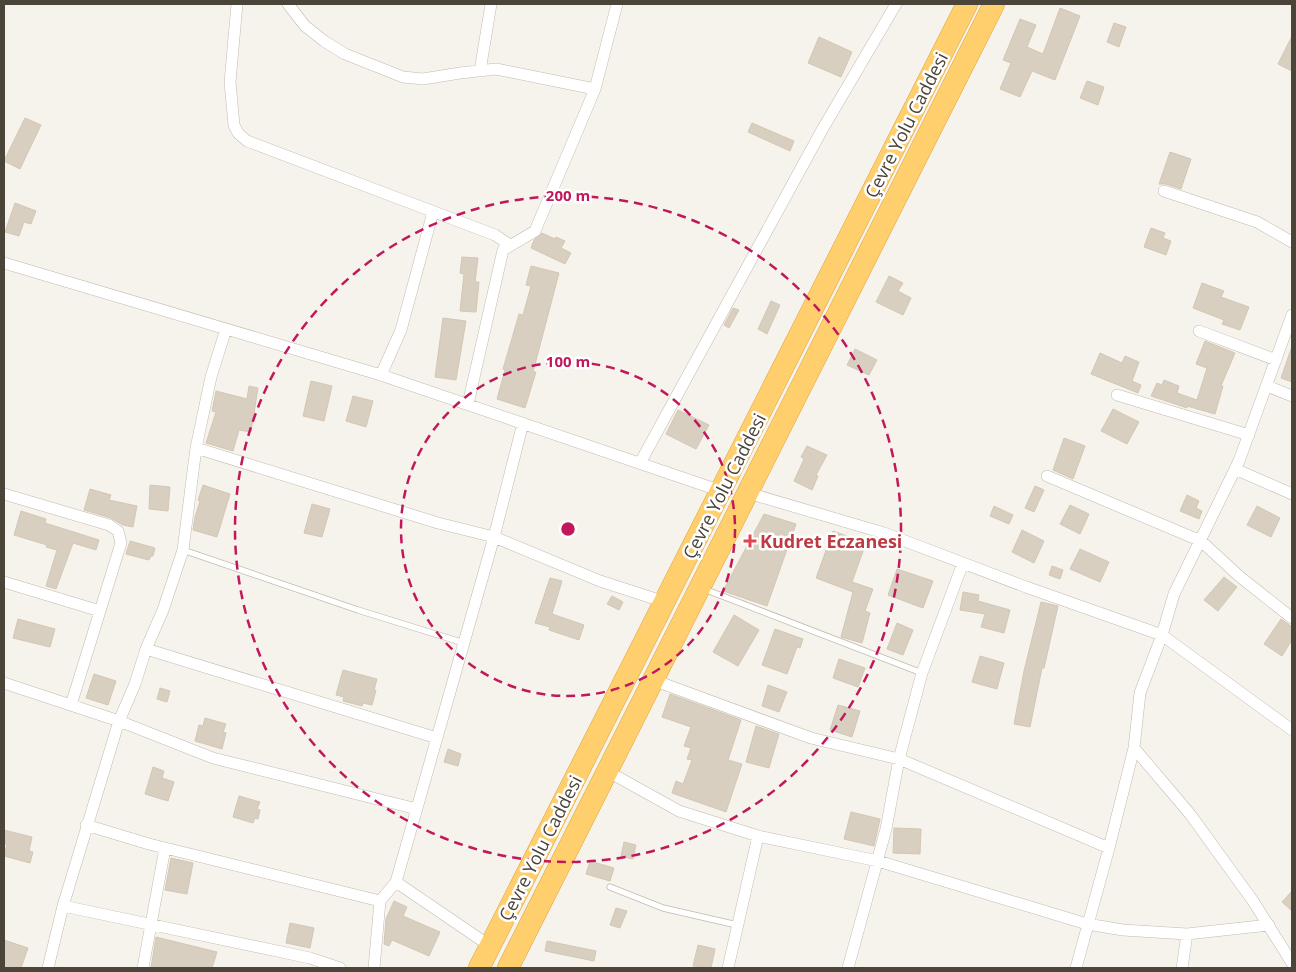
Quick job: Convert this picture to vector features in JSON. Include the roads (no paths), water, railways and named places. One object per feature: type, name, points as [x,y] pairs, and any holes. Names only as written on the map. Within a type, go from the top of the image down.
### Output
[{"type":"highway","name":"Çevre Yolu Caddesi","points":[[479,968],[967,4]]},
{"type":"highway","name":"Çevre Yolu Caddesi","points":[[508,968],[994,4]]},
{"type":"street","points":[[237,4],[230,82],[234,125],[238,133],[247,142],[324,169],[495,235],[510,245]]},
{"type":"street","points":[[288,4],[304,26],[324,41],[345,54],[403,77],[423,79],[496,69],[595,89]]},
{"type":"street","points":[[480,71],[491,4]]},
{"type":"street","points":[[468,404],[503,250],[535,231],[595,89],[617,4]]},
{"type":"street","points":[[640,463],[822,130],[896,4]]},
{"type":"street","points":[[1164,191],[1257,222],[1292,242]]},
{"type":"street","points":[[381,375],[401,330],[433,212]]},
{"type":"street","points":[[4,263],[381,375],[721,491]]},
{"type":"street","points":[[1076,968],[1110,848],[1134,748],[1140,694],[1162,634],[1174,594],[1235,469],[1292,315]]},
{"type":"street","points":[[48,968],[62,906],[119,720],[163,610],[183,550],[196,448],[211,377],[226,329]]},
{"type":"street","points":[[1199,332],[1276,360]]},
{"type":"street","points":[[1267,386],[1292,396]]},
{"type":"street","points":[[1117,394],[1249,434]]},
{"type":"street","points":[[374,968],[380,901],[396,882],[494,537],[523,423]]},
{"type":"street","points":[[196,448],[438,524],[494,537],[600,581],[665,602]]},
{"type":"street","points":[[1235,469],[1292,494]]},
{"type":"street","points":[[1047,476],[1200,541],[1238,576],[1292,618]]},
{"type":"street","points":[[748,492],[884,533],[1026,587],[1162,634],[1292,730]]},
{"type":"street","points":[[4,494],[109,524],[118,531],[121,543],[72,705]]},
{"type":"street","points":[[848,968],[878,861],[899,759],[922,673],[963,563]]},
{"type":"street","points":[[4,582],[100,611]]},
{"type":"street","points":[[146,649],[437,738]]},
{"type":"street","points":[[653,680],[811,738],[899,759],[1110,848]]},
{"type":"street","points":[[4,684],[119,720],[212,758],[417,809]]},
{"type":"street","points":[[1134,748],[1190,814],[1269,925],[1292,963]]},
{"type":"street","points":[[607,771],[679,812],[758,836],[878,861],[1087,924],[1123,930],[1187,934],[1269,925]]},
{"type":"street","points":[[86,825],[165,848],[380,901]]},
{"type":"street","points":[[728,968],[758,836]]},
{"type":"street","points":[[143,968],[165,848]]},
{"type":"street","points":[[396,882],[490,946]]},
{"type":"street","points":[[62,906],[310,958],[340,968]]},
{"type":"street","points":[[1182,968],[1187,934]]},
{"type":"lane","points":[[183,550],[358,610],[464,643]]},
{"type":"lane","points":[[700,587],[922,673]]},
{"type":"lane","points":[[610,887],[663,908],[738,925]]},
{"type":"place","name":"Kudret Eczanesi","points":[[750,541]]}]
